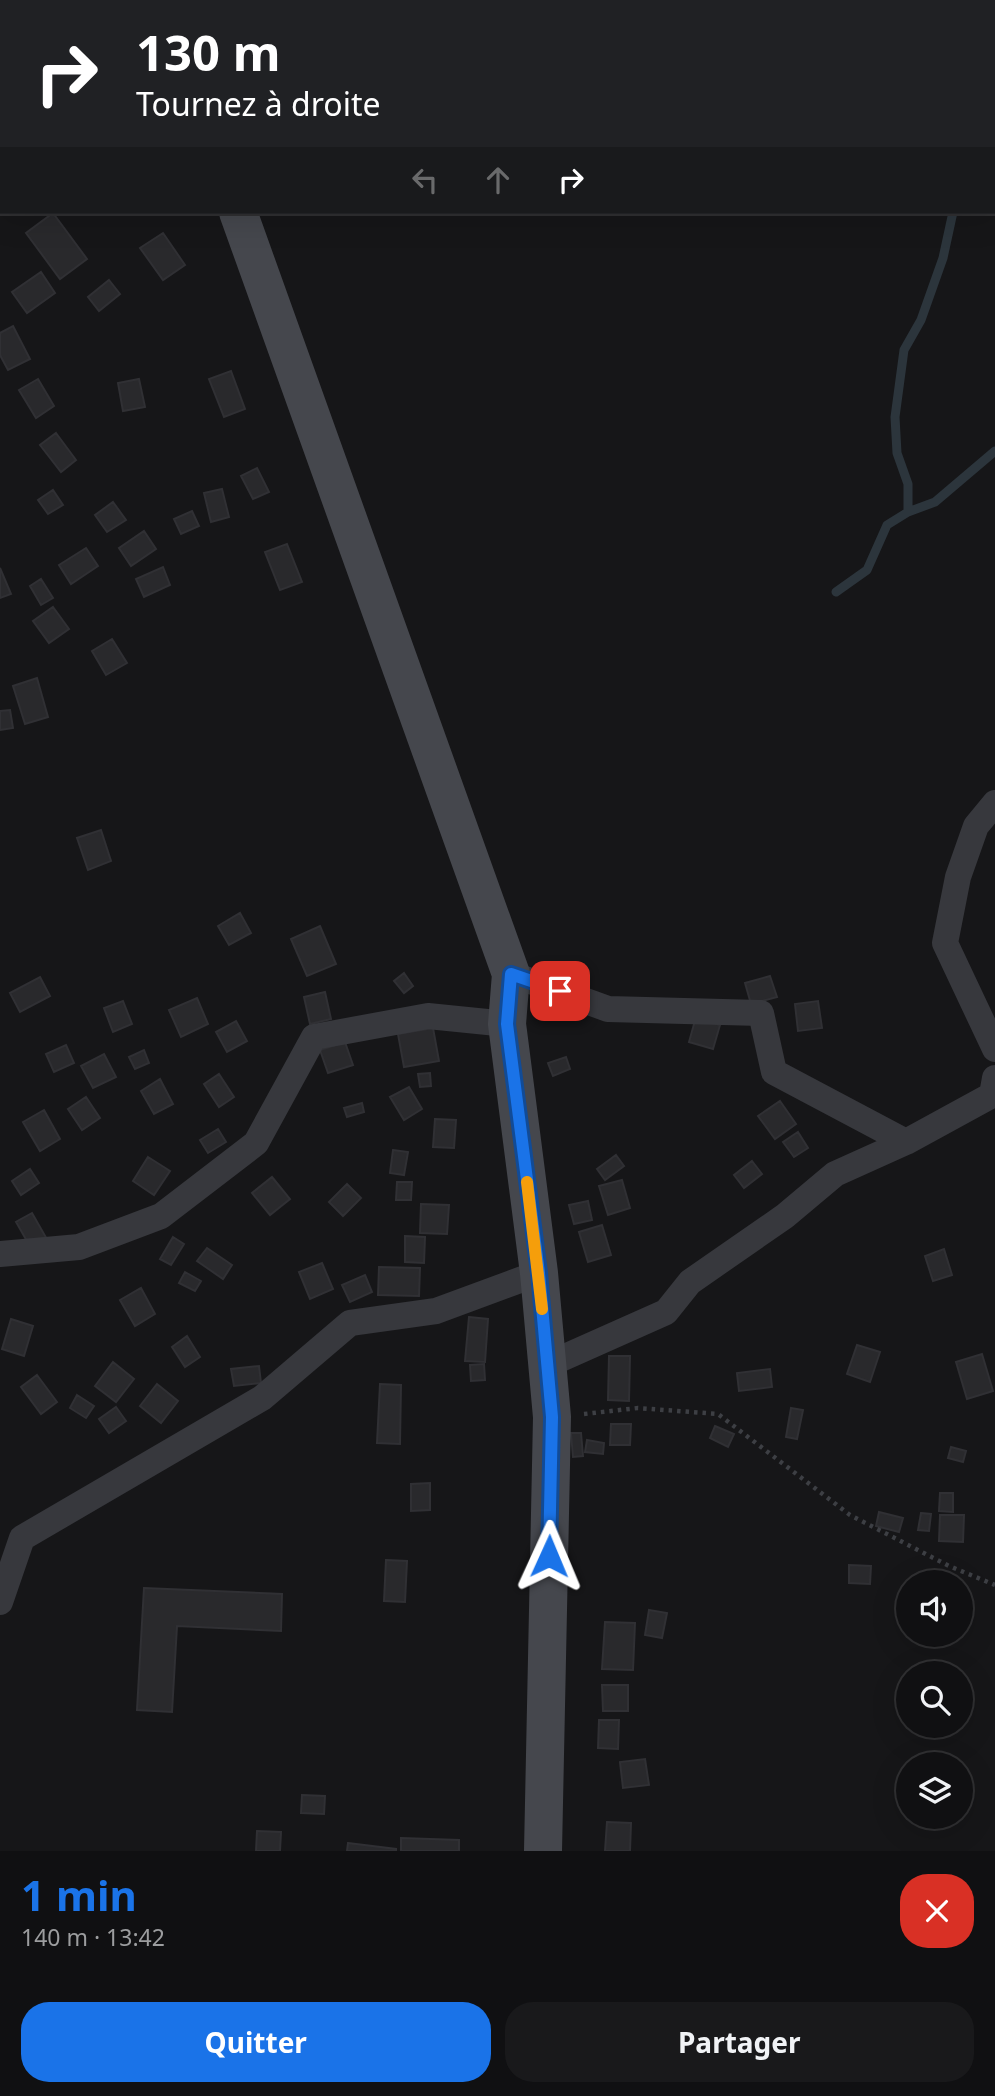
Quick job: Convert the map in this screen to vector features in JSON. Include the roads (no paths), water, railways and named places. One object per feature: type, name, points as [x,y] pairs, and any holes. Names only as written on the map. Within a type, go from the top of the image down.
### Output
[{"type":"main road","points":[[239,214],[511,974],[507,1024],[539,1273],[552,1417],[542,1851]]},
{"type":"street","points":[[995,803],[976,826],[958,877],[944,943],[995,1049]]},
{"type":"street","points":[[511,974],[608,1009],[761,1013],[774,1072],[906,1142]]},
{"type":"street","points":[[0,1254],[79,1247],[161,1216],[256,1143],[314,1037],[428,1016],[507,1024]]},
{"type":"street","points":[[547,1365],[666,1312],[690,1282],[785,1216],[835,1174],[906,1142],[992,1095],[995,1077]]},
{"type":"street","points":[[0,1602],[22,1538],[262,1398],[350,1323],[436,1311],[539,1273]]},
{"type":"waterway","points":[[836,592],[867,570],[887,525],[908,512],[908,484],[897,453],[895,417],[904,350],[921,320],[943,258],[953,214]]},
{"type":"waterway","points":[[908,512],[935,502],[995,451]]}]
